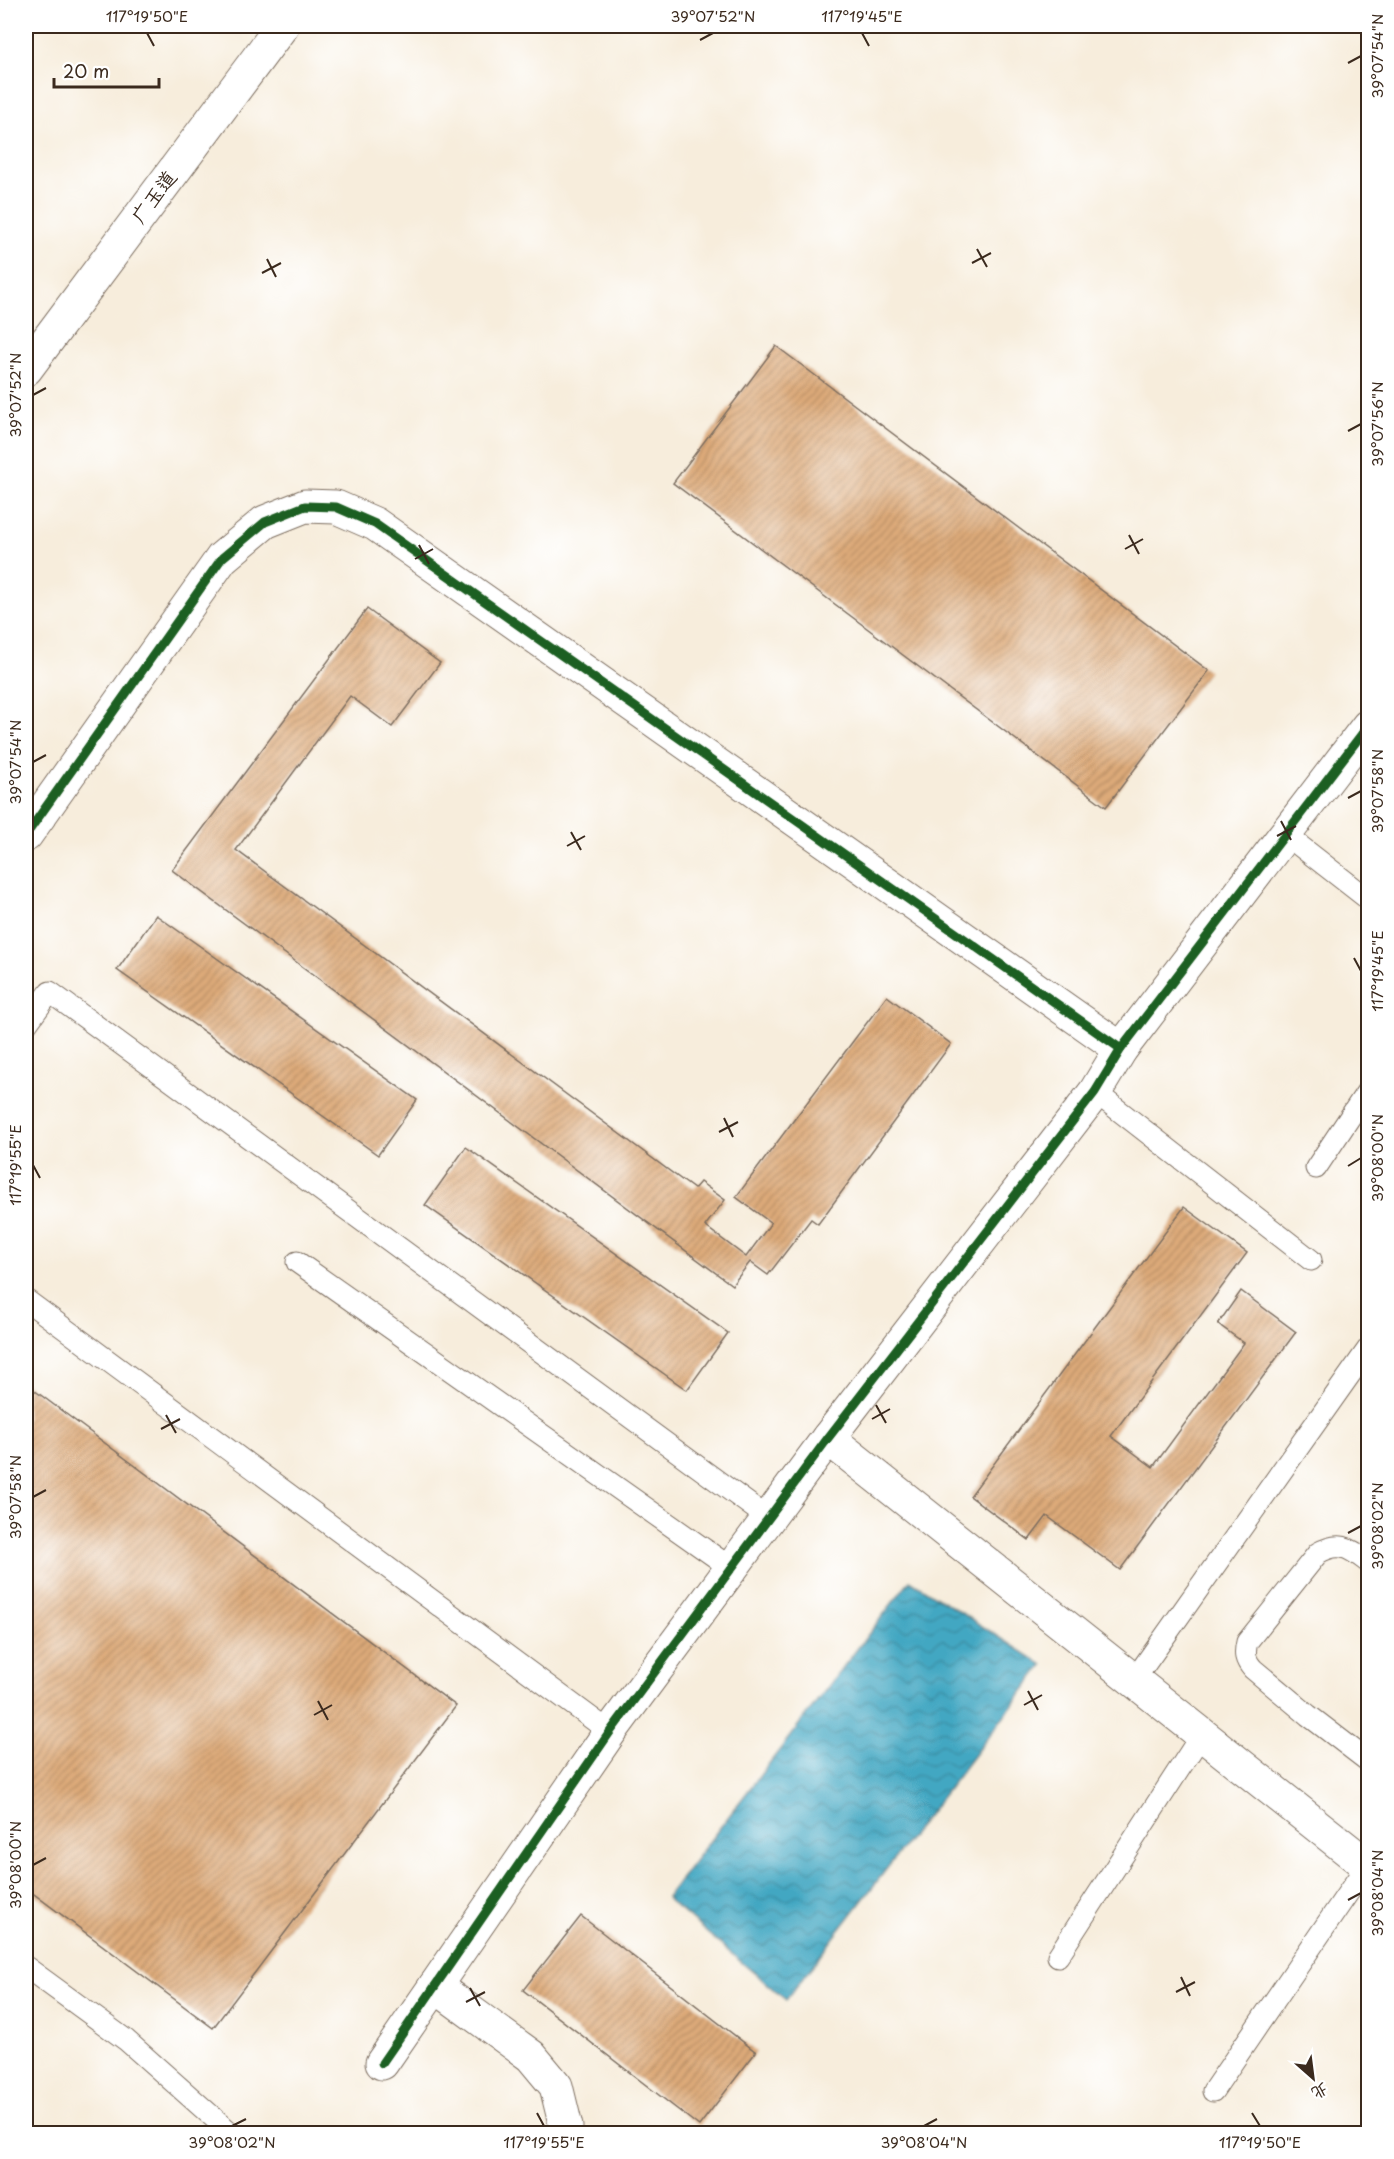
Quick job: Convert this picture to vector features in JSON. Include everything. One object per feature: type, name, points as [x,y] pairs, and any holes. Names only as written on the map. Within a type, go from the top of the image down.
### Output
[{"type":"street","name":"广玉道","points":[[26,369],[282,26]]},
{"type":"street","points":[[26,835],[222,558],[265,522],[305,506],[336,507],[375,524],[1120,1049]]},
{"type":"street","points":[[382,2063],[610,1732],[828,1438],[1095,1092],[1120,1049],[1368,726]]},
{"type":"street","points":[[828,1438],[1368,1865]]},
{"type":"street","points":[[435,1986],[531,2056],[556,2086],[566,2127],[565,2133]]},
{"type":"lane","points":[[1286,835],[1368,899]]},
{"type":"lane","points":[[26,1025],[50,992],[768,1518]]},
{"type":"lane","points":[[1316,1168],[1368,1090]]},
{"type":"lane","points":[[1095,1092],[1311,1260]]},
{"type":"lane","points":[[297,1262],[732,1568]]},
{"type":"lane","points":[[26,1300],[610,1732]]},
{"type":"lane","points":[[1134,1680],[1368,1349]]},
{"type":"lane","points":[[1368,1563],[1350,1549],[1338,1545],[1318,1553],[1247,1642],[1245,1653],[1247,1663],[1253,1669],[1368,1761]]},
{"type":"lane","points":[[1058,1956],[1202,1734]]},
{"type":"lane","points":[[1213,2091],[1368,1865]]},
{"type":"lane","points":[[26,1967],[126,2040],[232,2133]]},
{"type":"water","points":[[910,1580],[1043,1665],[786,2000],[666,1898]]},
{"type":"building","points":[[776,346],[1209,671],[1106,807],[673,483]]},
{"type":"building","points":[[367,609],[440,663],[392,727],[350,696],[236,850],[694,1189],[700,1182],[725,1200],[705,1226],[746,1257],[771,1223],[736,1197],[887,996],[951,1044],[818,1224],[811,1219],[768,1275],[750,1262],[732,1285],[172,870]]},
{"type":"building","points":[[156,915],[417,1100],[378,1155],[117,970]]},
{"type":"building","points":[[466,1147],[728,1333],[687,1390],[425,1205]]},
{"type":"building","points":[[1184,1207],[1247,1253],[1111,1436],[1153,1467],[1244,1343],[1218,1324],[1241,1291],[1296,1332],[1120,1570],[1047,1516],[1029,1540],[970,1496]]},
{"type":"building","points":[[26,1384],[456,1706],[213,2028],[26,1888]]},
{"type":"building","points":[[581,1916],[756,2052],[699,2126],[523,1990]]},
{"type":"cycle path","points":[[26,835],[222,558],[265,522],[305,506],[336,507],[375,524],[1121,1049]]},
{"type":"cycle path","points":[[382,2063],[610,1732],[828,1438],[1095,1092],[1121,1049],[1368,726]]}]
